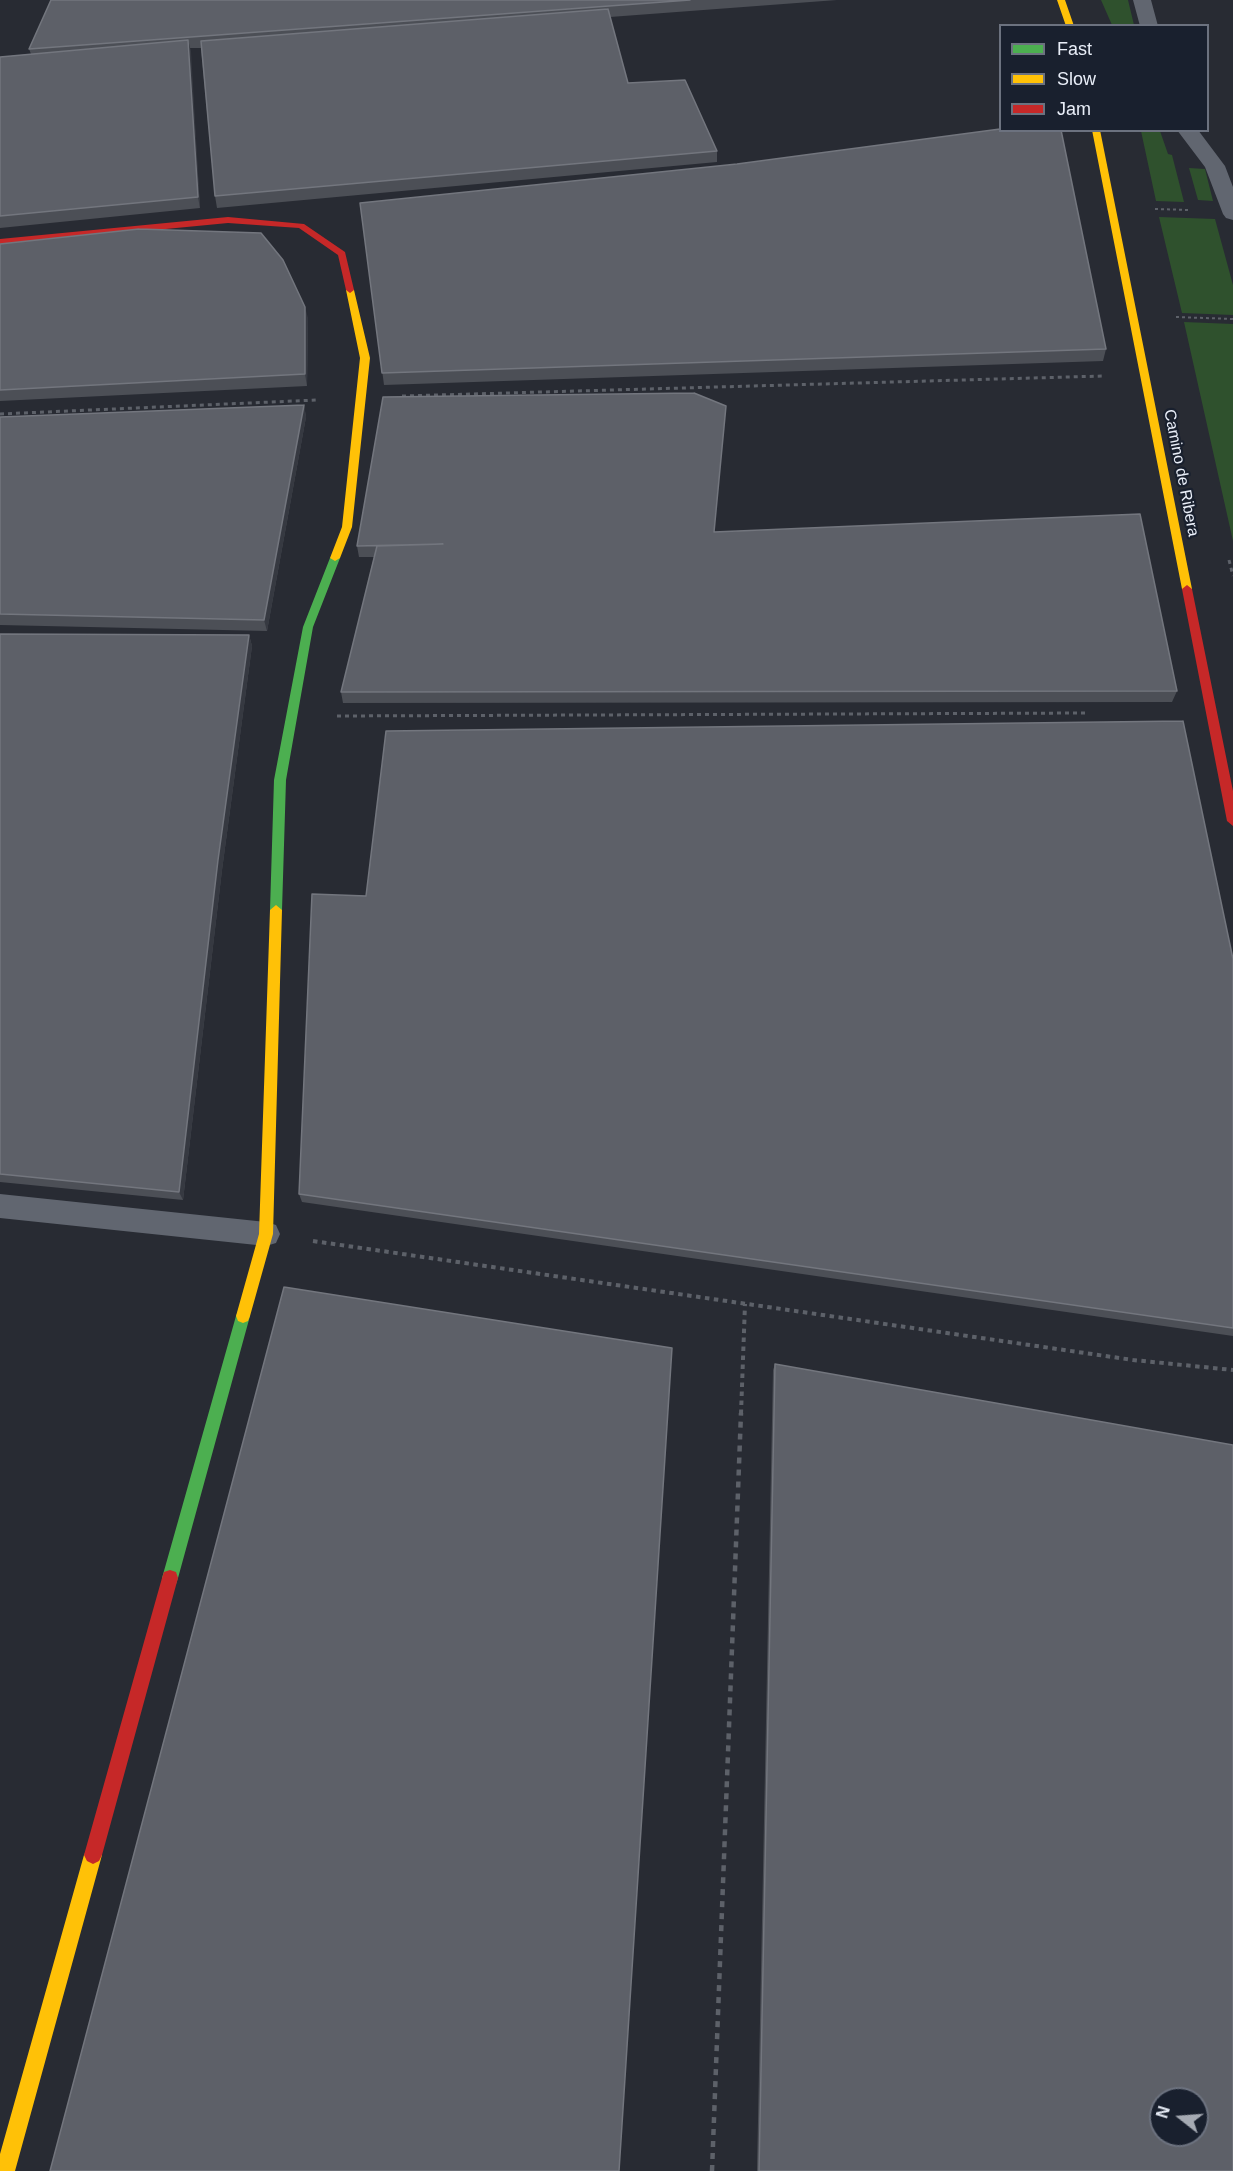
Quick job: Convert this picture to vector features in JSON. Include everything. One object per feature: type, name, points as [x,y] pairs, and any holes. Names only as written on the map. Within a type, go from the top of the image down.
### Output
[{"type":"street","points":[[1061,0],[1069,24]]},
{"type":"street","points":[[1142,0],[1148,24]]},
{"type":"street","name":"Camino de Ribera","points":[[1096,132],[1233,821]]},
{"type":"street","points":[[1189,132],[1215,166],[1233,214]]},
{"type":"street","points":[[0,242],[228,220],[301,226],[342,254],[365,358],[347,526],[308,627],[280,780],[266,1234],[4,2171]]},
{"type":"lane","points":[[0,1206],[266,1234]]},
{"type":"path","points":[[1151,209],[1190,210],[1193,208]]},
{"type":"path","points":[[1176,317],[1233,319]]},
{"type":"path","points":[[0,414],[361,398],[1145,375]]},
{"type":"path","points":[[292,716],[1088,713]]},
{"type":"path","points":[[266,1234],[1133,1360],[1233,1370]]},
{"type":"path","points":[[712,2171],[745,1304]]},
{"type":"green space","points":[[1101,0],[1128,0],[1134,24],[1112,24]]},
{"type":"green space","points":[[1141,132],[1160,132],[1168,154],[1172,155],[1184,202],[1156,201]]},
{"type":"green space","points":[[1189,168],[1205,169],[1213,201],[1198,200]]},
{"type":"green space","points":[[1159,217],[1215,219],[1233,285],[1233,315],[1182,313]]},
{"type":"green space","points":[[1184,322],[1233,324],[1233,541]]},
{"type":"building","points":[[51,0],[690,0],[29,49]]},
{"type":"building","points":[[608,9],[628,83],[685,80],[717,151],[215,196],[201,41]]},
{"type":"building","points":[[188,40],[198,197],[0,216],[0,57]]},
{"type":"building","points":[[999,129],[999,132],[1061,132],[1106,349],[382,373],[360,203],[737,164]]},
{"type":"building","points":[[139,229],[261,233],[283,260],[305,307],[305,374],[0,390],[0,244]]},
{"type":"building","points":[[694,393],[726,406],[714,532],[1140,514],[1177,691],[341,692],[377,546],[443,544],[357,546],[383,397]]},
{"type":"building","points":[[304,405],[264,620],[0,614],[0,417]]},
{"type":"building","points":[[0,634],[249,635],[218,860],[179,1192],[0,1174]]},
{"type":"building","points":[[1183,721],[1233,959],[1233,1328],[299,1194],[312,894],[366,896],[386,731]]},
{"type":"building","points":[[284,1287],[672,1348],[619,2171],[50,2171]]},
{"type":"building","points":[[775,1364],[1233,1445],[1233,2171],[759,2171]]},
{"type":"traffic: fast","points":[[276,910],[280,780],[308,627],[335,558]]},
{"type":"traffic: fast","points":[[170,1578],[243,1316]]},
{"type":"traffic: slow","points":[[1061,0],[1069,24]]},
{"type":"traffic: slow","points":[[1096,132],[1187,589]]},
{"type":"traffic: slow","points":[[335,558],[347,527],[365,358],[350,290]]},
{"type":"traffic: slow","points":[[243,1316],[266,1234],[276,910]]},
{"type":"traffic: slow","points":[[5,2171],[93,1855]]},
{"type":"traffic: jam","points":[[0,242],[228,220],[301,226],[342,254],[350,290]]},
{"type":"traffic: jam","points":[[1187,589],[1233,821]]},
{"type":"traffic: jam","points":[[93,1855],[170,1578]]}]
